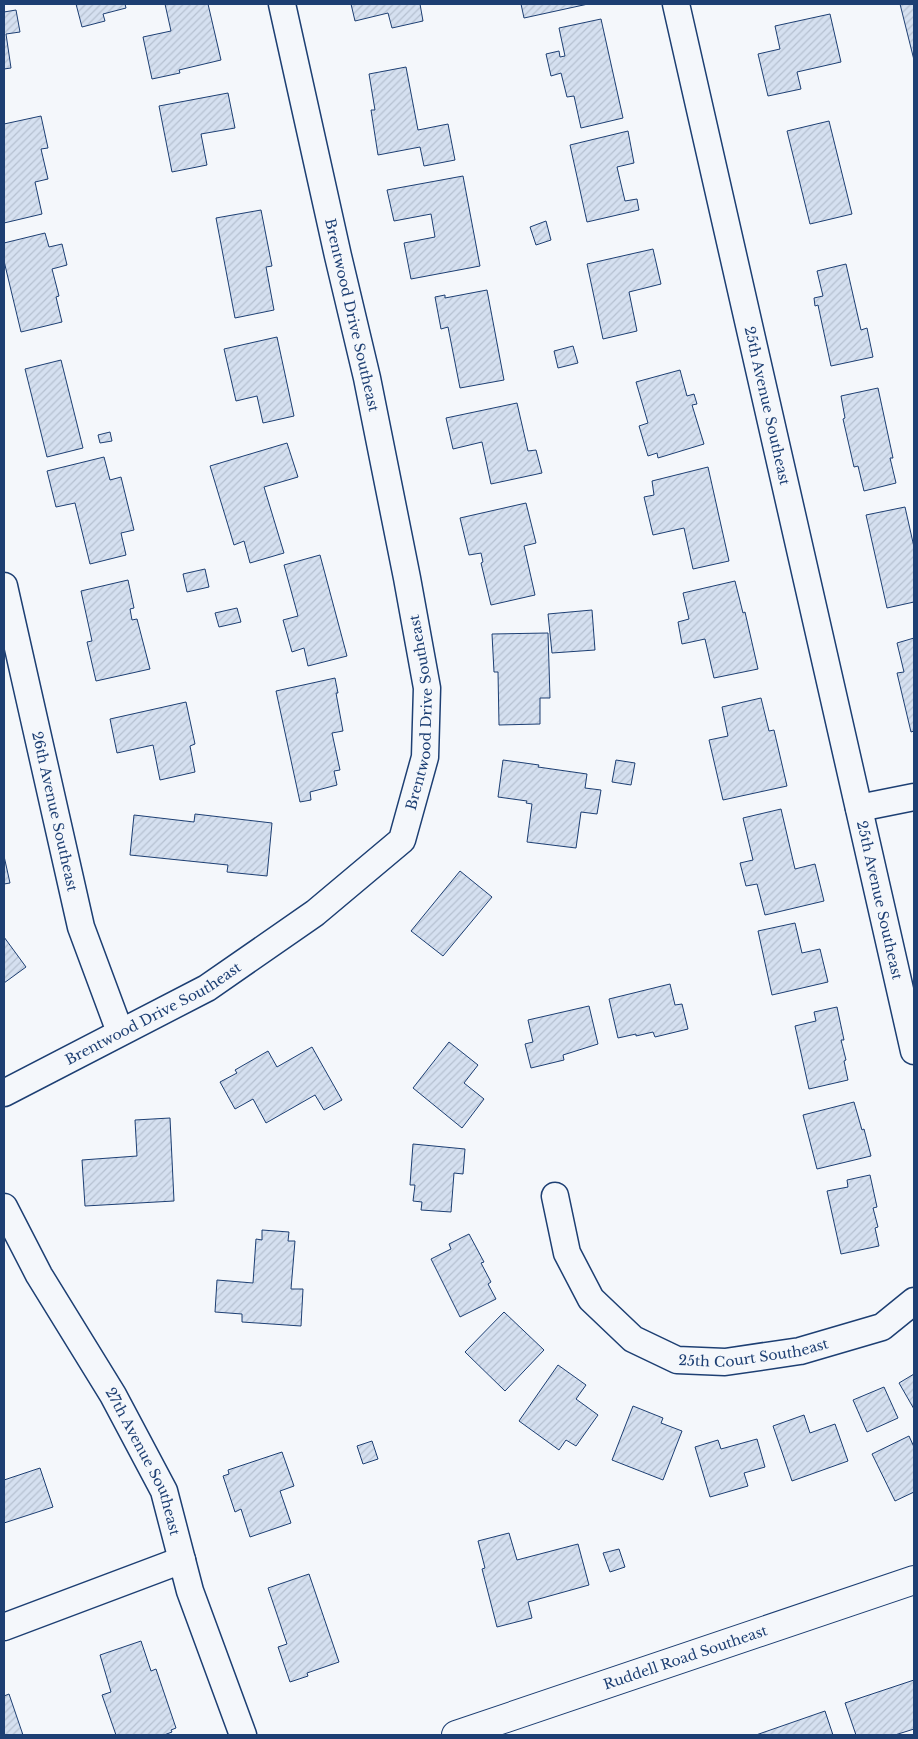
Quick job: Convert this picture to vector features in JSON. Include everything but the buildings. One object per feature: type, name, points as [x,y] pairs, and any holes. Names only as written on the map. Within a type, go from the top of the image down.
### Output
[{"type":"main road","name":"Ruddell Road Southeast","points":[[456,1735],[914,1580]]},
{"type":"street","name":"Brentwood Drive Southeast","points":[[4,1093],[207,988],[315,913],[402,840],[425,757],[427,688],[409,587],[367,378],[282,4]]},
{"type":"street","name":"25th Avenue Southeast","points":[[676,4],[914,1051]]},
{"type":"street","name":"26th Avenue Southeast","points":[[4,586],[81,927],[120,1032]]},
{"type":"street","name":"25th Avenue Southeast","points":[[859,808],[914,797]]},
{"type":"street","name":"25th Court Southeast","points":[[554,1196],[566,1253],[591,1300],[633,1339],[677,1360],[725,1362],[800,1352],[882,1327],[914,1301]]},
{"type":"street","name":"27th Avenue Southeast","points":[[4,1206],[39,1275],[113,1395],[164,1491],[190,1591],[243,1735]]},
{"type":"street","points":[[4,1627],[182,1560]]}]
